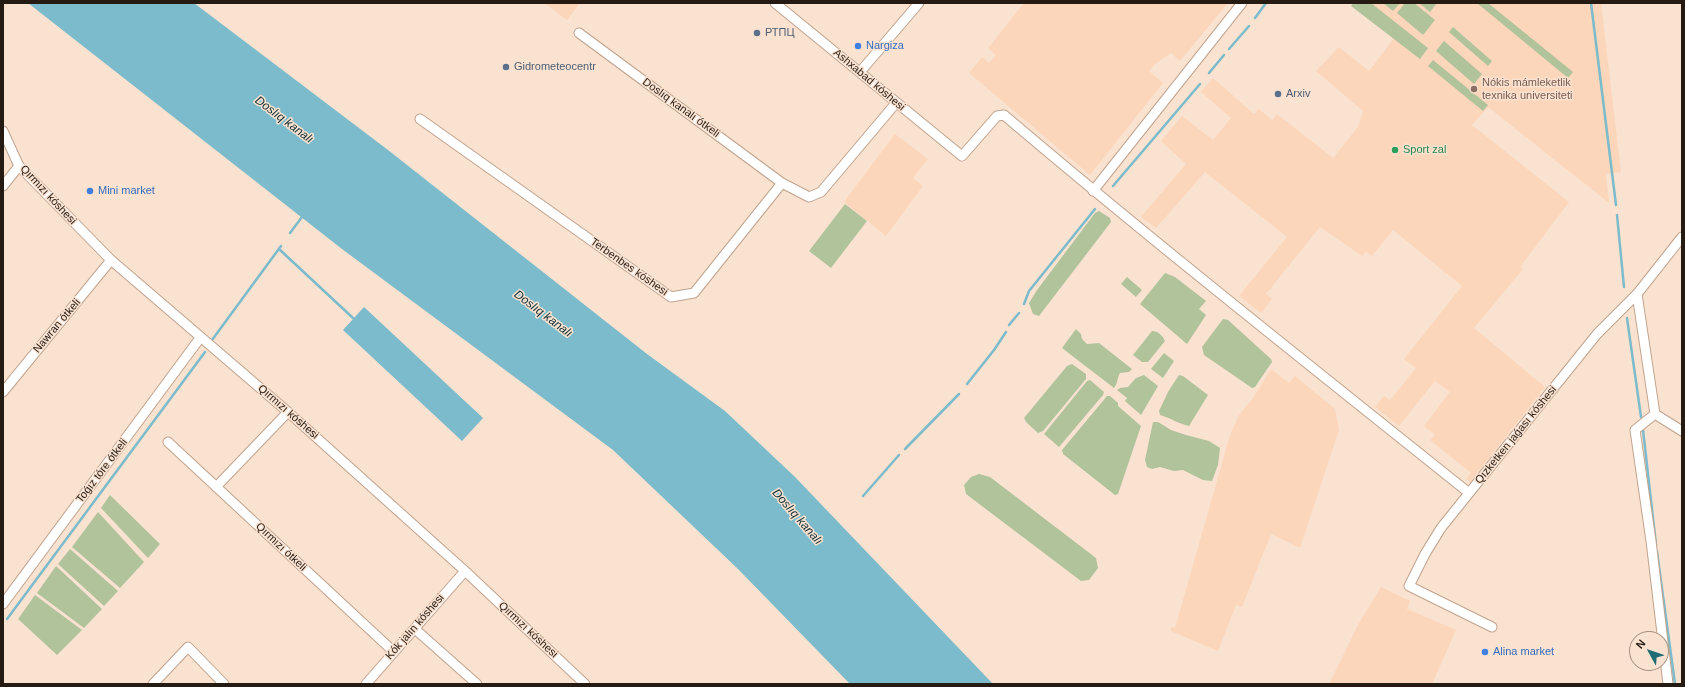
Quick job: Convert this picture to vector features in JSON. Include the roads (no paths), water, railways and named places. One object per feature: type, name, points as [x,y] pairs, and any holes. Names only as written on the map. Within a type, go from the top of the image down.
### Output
[{"type":"street","name":"Ashxabad kóshesi","points":[[775,3],[962,156],[997,116],[1004,115],[1093,191]]},
{"type":"street","points":[[860,72],[919,3]]},
{"type":"street","points":[[1242,3],[1093,191],[1469,493]]},
{"type":"street","name":"Doslıq kanalı ótkeli","points":[[579,33],[782,183]]},
{"type":"street","points":[[782,183],[809,197],[821,192],[896,103]]},
{"type":"street","name":"Terbenbes kóshesi","points":[[420,119],[671,297],[694,293],[782,183]]},
{"type":"street","name":"Qırmızı kóshesi","points":[[3,131],[19,166],[111,260],[288,412],[465,571],[586,684]]},
{"type":"street","points":[[3,186],[19,166]]},
{"type":"street","name":"Qızketken jaǵası kóshesi","points":[[1492,627],[1409,586],[1441,528],[1597,334],[1637,294],[1682,237]]},
{"type":"street","name":"Nawran ótkeli","points":[[3,392],[111,260]]},
{"type":"street","points":[[1637,294],[1655,414],[1682,431]]},
{"type":"street","name":"Toǵız tóre ótkeli","points":[[3,604],[200,338]]},
{"type":"street","points":[[216,487],[288,412]]},
{"type":"street","points":[[1655,414],[1635,430],[1651,541],[1668,684]]},
{"type":"street","name":"Qırmızı ótkeli","points":[[168,442],[394,652]]},
{"type":"street","name":"Kók jalın kóshesi","points":[[366,684],[465,571]]},
{"type":"street","points":[[415,629],[476,684]]},
{"type":"street","points":[[153,684],[188,648],[224,684]]},
{"type":"water","name":"Doslıq kanalı","points":[[28,3],[194,3],[388,150],[647,354],[725,411],[795,477],[993,684],[850,684],[738,569],[613,450],[342,249]]},
{"type":"water","points":[[364,307],[483,418],[462,441],[343,330]]},
{"type":"waterway","points":[[1255,18],[1266,3]]},
{"type":"waterway","points":[[1591,3],[1616,205]]},
{"type":"waterway","points":[[1229,49],[1249,26]]},
{"type":"waterway","points":[[1209,73],[1224,55]]},
{"type":"waterway","points":[[1113,186],[1200,84]]},
{"type":"waterway","points":[[1024,304],[1029,291],[1095,209]]},
{"type":"waterway","points":[[1617,215],[1624,287]]},
{"type":"waterway","points":[[290,233],[302,217]]},
{"type":"waterway","points":[[212,340],[281,246]]},
{"type":"waterway","points":[[279,249],[353,318]]},
{"type":"waterway","points":[[1009,325],[1019,313]]},
{"type":"waterway","points":[[1627,318],[1641,417]]},
{"type":"waterway","points":[[967,384],[994,350],[1006,332]]},
{"type":"waterway","points":[[7,619],[205,352]]},
{"type":"waterway","points":[[905,449],[959,394]]},
{"type":"waterway","points":[[1643,430],[1656,545]]},
{"type":"waterway","points":[[863,496],[899,455]]},
{"type":"waterway","points":[[1657,552],[1675,684]]},
{"type":"place","name":"РТПЦ","points":[[757,33]]},
{"type":"place","name":"Nargiza","points":[[858,46]]},
{"type":"place","name":"Gidrometeocentr","points":[[506,67]]},
{"type":"place","name":"Nókis mámleketlik texnika universiteti","points":[[1474,89]]},
{"type":"place","name":"Arxiv","points":[[1278,94]]},
{"type":"place","name":"Sport zal","points":[[1395,150]]},
{"type":"place","name":"Mini market","points":[[90,191]]},
{"type":"place","name":"Alina market","points":[[1485,652]]}]
